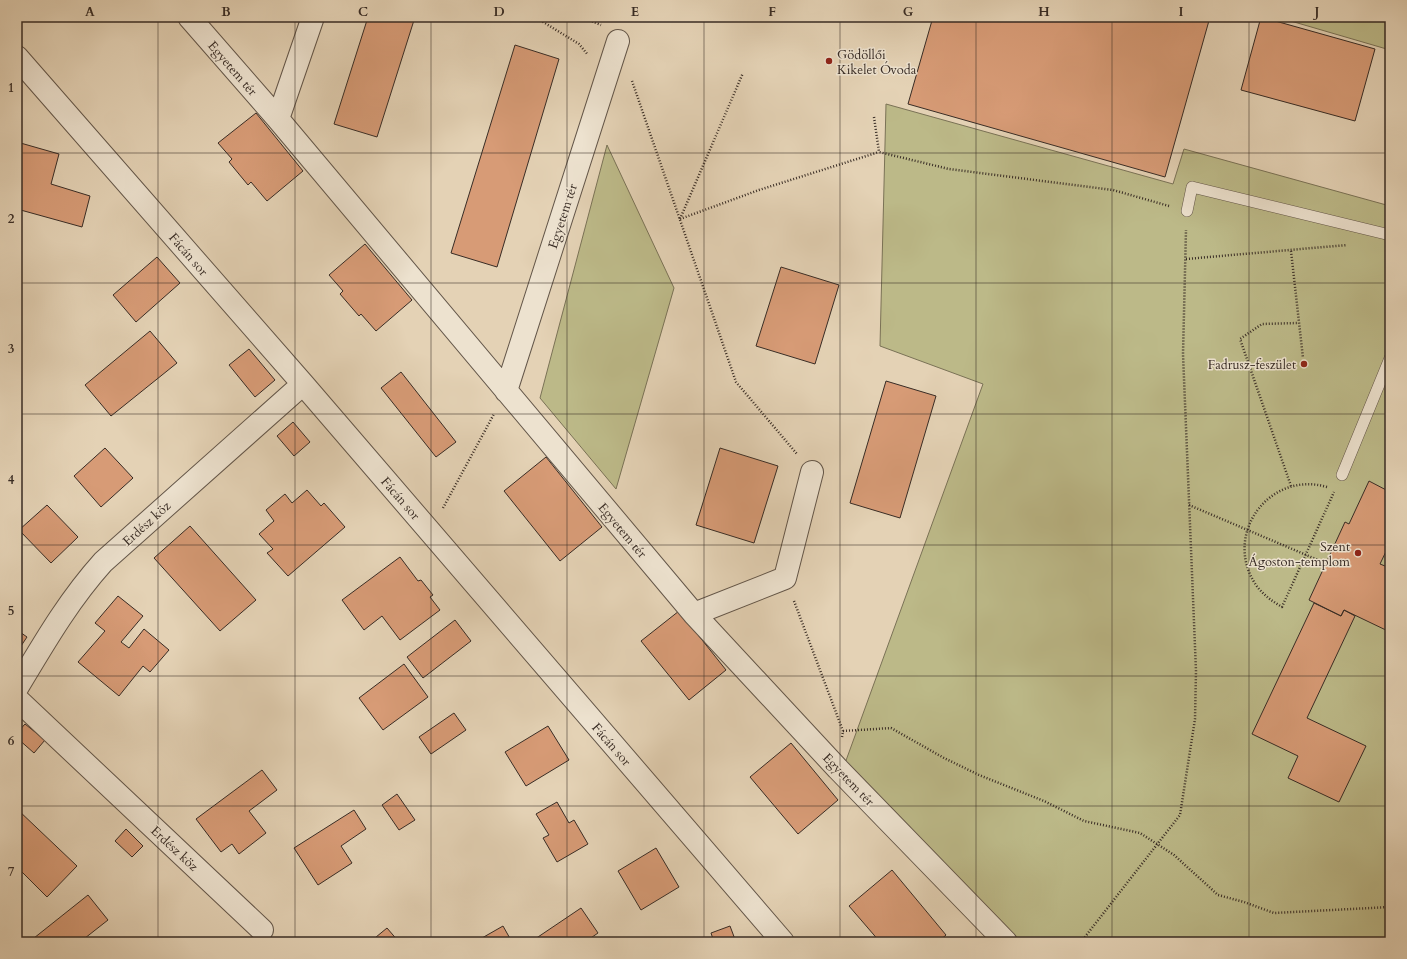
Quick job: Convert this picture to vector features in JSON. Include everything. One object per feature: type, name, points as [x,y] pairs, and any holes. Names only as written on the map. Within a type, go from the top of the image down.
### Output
[{"type":"street","name":"Egyetem tér","points":[[189,17],[278,119],[694,614],[838,768],[1006,942]]},
{"type":"street","points":[[278,119],[314,17]]},
{"type":"street","name":"Egyetem tér","points":[[506,391],[618,41]]},
{"type":"street","name":"Fácán sor","points":[[17,57],[303,384],[782,942]]},
{"type":"street","name":"Erdész köz","points":[[17,688],[60,616],[81,587],[103,562],[303,384]]},
{"type":"street","points":[[694,614],[785,578],[812,472]]},
{"type":"street","name":"Erdész köz","points":[[17,700],[262,930]]},
{"type":"lane","points":[[1187,211],[1192,187],[1390,235]]},
{"type":"lane","points":[[1342,475],[1390,358]]},
{"type":"path","points":[[535,17],[579,44],[606,78]]},
{"type":"path","points":[[680,219],[744,73]]},
{"type":"path","points":[[631,78],[736,382],[812,472]]},
{"type":"path","points":[[874,116],[879,152]]},
{"type":"path","points":[[680,219],[759,190],[879,152],[949,169],[1113,190],[1187,211],[1183,354],[1196,671],[1195,719],[1180,815],[1081,942]]},
{"type":"path","points":[[1186,259],[1352,245]]},
{"type":"path","points":[[1291,250],[1303,358]]},
{"type":"path","points":[[1291,486],[1240,339],[1262,324],[1298,323]]},
{"type":"path","points":[[443,508],[506,391]]},
{"type":"path","points":[[1302,484],[1320,485],[1335,490],[1282,606],[1268,598],[1257,586],[1250,574],[1245,557],[1245,540],[1248,530],[1258,508],[1270,496],[1291,486],[1302,484]]},
{"type":"path","points":[[1189,505],[1325,563]]},
{"type":"path","points":[[785,578],[843,731],[891,728],[944,758],[979,775],[1044,801],[1084,821],[1140,833],[1174,855],[1218,895],[1244,902],[1274,913],[1390,907]]},
{"type":"shaded area","points":[[1277,17],[1390,17],[1390,50]]},
{"type":"shaded area","points":[[886,104],[1173,184],[1184,149],[1390,206],[1390,942],[990,942],[1003,931],[844,766],[983,384],[880,346]]},
{"type":"shaded area","points":[[607,145],[674,288],[616,489],[540,398]]},
{"type":"building","points":[[368,17],[415,17],[377,137],[334,124]]},
{"type":"building","points":[[933,17],[1210,17],[1165,177],[908,104]]},
{"type":"building","points":[[1261,17],[1375,49],[1355,121],[1241,90]]},
{"type":"building","points":[[515,45],[559,59],[497,267],[451,253]]},
{"type":"building","points":[[256,113],[303,171],[267,201],[251,182],[248,185],[229,162],[232,159],[218,143]]},
{"type":"building","points":[[17,142],[59,154],[51,184],[90,196],[82,227],[17,209]]},
{"type":"building","points":[[365,244],[412,300],[376,331],[361,314],[359,316],[340,294],[343,291],[329,275]]},
{"type":"building","points":[[157,257],[180,283],[136,322],[113,295]]},
{"type":"building","points":[[781,267],[839,285],[815,364],[756,346]]},
{"type":"building","points":[[150,331],[177,363],[111,416],[85,385]]},
{"type":"building","points":[[249,349],[275,380],[255,397],[229,365]]},
{"type":"building","points":[[401,372],[456,442],[436,457],[381,388]]},
{"type":"building","points":[[886,381],[936,396],[900,518],[850,503]]},
{"type":"building","points":[[293,422],[310,442],[294,456],[277,436]]},
{"type":"building","points":[[105,448],[133,478],[101,507],[74,476]]},
{"type":"building","points":[[720,448],[778,466],[754,543],[696,525]]},
{"type":"building","points":[[546,457],[602,527],[560,561],[504,491]]},
{"type":"building","name":"Szent Ágoston-templom","points":[[1369,481],[1390,492],[1390,543],[1380,564],[1390,568],[1390,632],[1344,610],[1341,616],[1309,600],[1345,522],[1349,524]]},
{"type":"building","points":[[307,490],[321,506],[324,503],[345,527],[288,576],[267,553],[273,549],[259,534],[274,521],[266,510],[285,494],[292,503]]},
{"type":"building","points":[[47,505],[78,537],[51,563],[19,530]]},
{"type":"building","points":[[190,526],[256,600],[220,631],[154,558]]},
{"type":"building","points":[[400,557],[418,581],[421,580],[433,595],[430,597],[440,610],[400,640],[382,616],[364,630],[342,600]]},
{"type":"building","points":[[118,596],[143,616],[121,642],[129,648],[144,629],[169,650],[150,672],[143,666],[119,696],[78,662],[105,631],[95,623]]},
{"type":"building","points":[[1314,603],[1341,616],[1344,610],[1355,616],[1307,718],[1366,746],[1339,802],[1288,778],[1298,756],[1252,734]]},
{"type":"building","points":[[679,611],[726,670],[689,700],[641,641]]},
{"type":"building","points":[[455,620],[471,641],[423,678],[407,657]]},
{"type":"building","points":[[17,630],[27,637],[17,652]]},
{"type":"building","points":[[404,664],[428,697],[383,730],[359,698]]},
{"type":"building","points":[[454,713],[466,730],[431,754],[419,737]]},
{"type":"building","points":[[25,724],[45,740],[34,753],[17,738],[17,733]]},
{"type":"building","points":[[548,726],[569,760],[526,786],[505,752]]},
{"type":"building","points":[[791,743],[838,800],[798,834],[750,777]]},
{"type":"building","points":[[262,770],[277,790],[249,811],[266,833],[239,854],[232,844],[221,852],[196,819]]},
{"type":"building","points":[[397,794],[415,820],[399,830],[382,805]]},
{"type":"building","points":[[557,802],[569,823],[574,820],[588,844],[557,862],[543,838],[549,835],[536,814]]},
{"type":"building","points":[[17,809],[77,866],[47,897],[17,867]]},
{"type":"building","points":[[354,810],[366,829],[341,846],[352,863],[318,885],[294,848]]},
{"type":"building","points":[[126,829],[143,846],[132,857],[115,841]]},
{"type":"building","points":[[656,848],[679,887],[641,910],[618,871]]},
{"type":"building","points":[[892,870],[946,935],[938,942],[880,942],[849,906]]},
{"type":"building","points":[[88,895],[108,920],[80,942],[29,942]]},
{"type":"building","points":[[581,908],[598,933],[585,942],[537,942],[535,939]]},
{"type":"building","points":[[503,926],[512,942],[475,942]]},
{"type":"building","points":[[730,926],[736,942],[714,942],[711,933]]},
{"type":"building","points":[[387,928],[399,942],[370,942]]},
{"type":"place","name":"Gödöllői Kikelet Óvoda","points":[[829,61]]},
{"type":"place","name":"Fadrusz-feszület","points":[[1304,364]]},
{"type":"place","name":"Szent Ágoston-templom","points":[[1358,553]]}]
